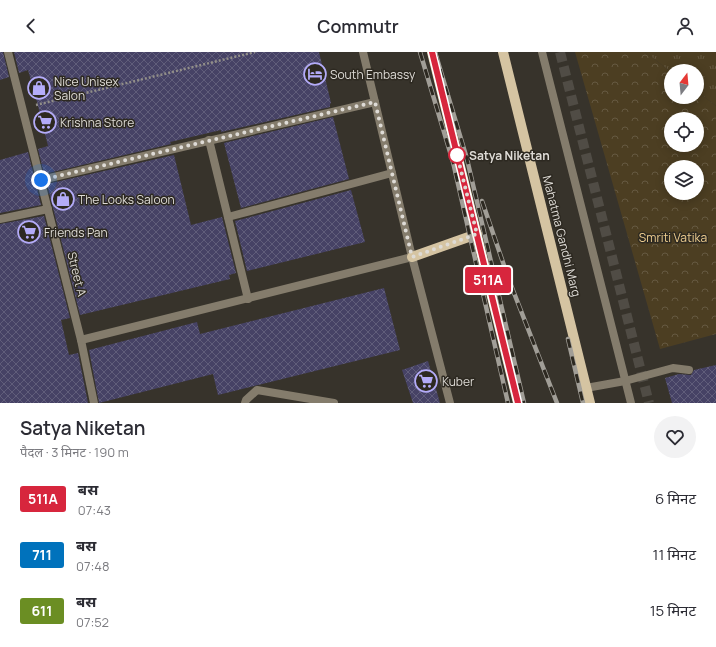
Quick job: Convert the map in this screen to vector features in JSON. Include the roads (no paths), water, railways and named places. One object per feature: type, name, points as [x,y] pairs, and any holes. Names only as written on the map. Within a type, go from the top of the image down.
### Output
[{"type":"main road","points":[[432,52],[518,403]]},
{"type":"main road","name":"Mahatma Gandhi Marg","points":[[503,52],[590,403]]},
{"type":"main road","points":[[412,257],[477,234]]},
{"type":"street","name":"Street A","points":[[8,52],[81,340],[94,403]]},
{"type":"street","points":[[363,52],[412,257],[450,403]]},
{"type":"street","points":[[542,52],[631,403]]},
{"type":"street","points":[[41,180],[375,102]]},
{"type":"street","points":[[209,140],[248,299]]},
{"type":"street","points":[[228,217],[392,173]]},
{"type":"street","points":[[0,219],[48,209]]},
{"type":"street","points":[[81,340],[412,257]]},
{"type":"street","points":[[586,388],[625,381],[673,368],[689,370]]},
{"type":"street","points":[[245,403],[246,400],[257,390],[334,403]]},
{"type":"tunnel","points":[[560,52],[649,403]]},
{"type":"railway","points":[[420,52],[453,162],[508,403]]},
{"type":"railway","points":[[435,52],[467,159],[524,403]]},
{"type":"railway","points":[[482,201],[509,280],[557,403]]},
{"type":"railway","points":[[568,339],[583,403]]},
{"type":"place","name":"South Embassy","points":[[315,74]]},
{"type":"place","name":"Nice Unisex Salon","points":[[39,88]]},
{"type":"place","name":"Krishna Store","points":[[45,122]]},
{"type":"place","name":"Satya Niketan","points":[[457,155]]},
{"type":"place","name":"The Looks Saloon","points":[[63,199]]},
{"type":"place","name":"Friends Pan","points":[[29,232]]},
{"type":"place","name":"Kuber","points":[[426,381]]},
{"type":"park label","name":"Smriti Vatika","points":[[673,237]]}]
